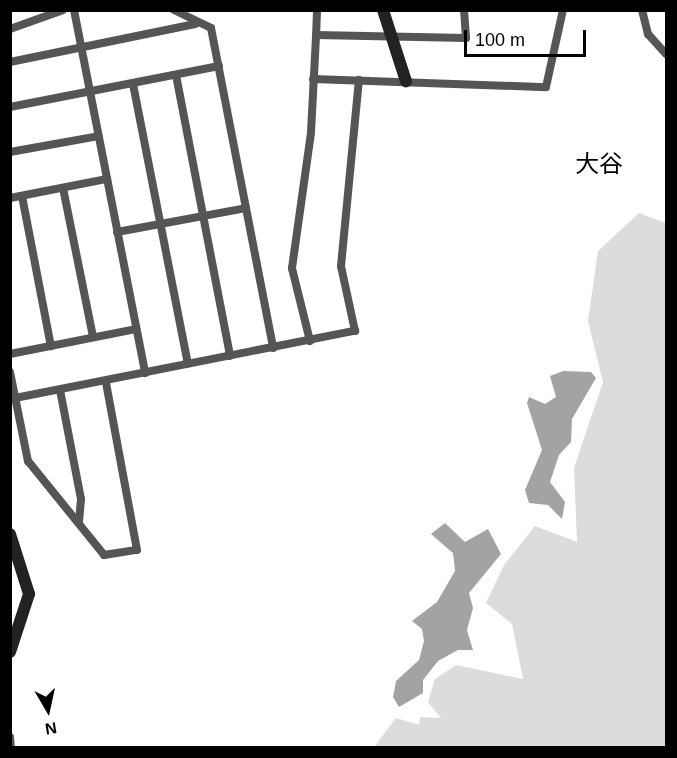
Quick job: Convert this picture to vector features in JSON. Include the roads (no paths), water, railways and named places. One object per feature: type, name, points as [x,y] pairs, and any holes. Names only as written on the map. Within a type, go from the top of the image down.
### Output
[{"type":"street","points":[[10,29],[63,10]]},
{"type":"street","points":[[74,10],[145,373]]},
{"type":"street","points":[[174,10],[195,24],[211,28],[273,348]]},
{"type":"street","points":[[310,341],[292,268],[313,79],[317,10]]},
{"type":"street","points":[[383,10],[394,37],[406,81]]},
{"type":"street","points":[[316,35],[466,38],[464,10]]},
{"type":"street","points":[[313,79],[546,87],[563,10]]},
{"type":"street","points":[[642,10],[648,34],[666,54]]},
{"type":"street","points":[[10,62],[195,24]]},
{"type":"street","points":[[10,107],[219,66]]},
{"type":"street","points":[[176,75],[230,357]]},
{"type":"street","points":[[13,399],[355,331],[341,266],[359,80]]},
{"type":"street","points":[[133,84],[188,364]]},
{"type":"street","points":[[10,152],[99,136]]},
{"type":"street","points":[[10,198],[107,179]]},
{"type":"street","points":[[63,188],[93,337]]},
{"type":"street","points":[[22,196],[51,346]]},
{"type":"street","points":[[117,232],[246,208]]},
{"type":"street","points":[[10,354],[136,329]]},
{"type":"street","points":[[10,372],[13,399],[28,461],[104,555],[137,550],[106,382]]},
{"type":"street","points":[[60,390],[81,499],[79,522]]},
{"type":"street","points":[[10,534],[29,594],[14,624],[10,652]]},
{"type":"street","points":[[10,737],[12,747]]},
{"type":"district","name":"大谷","points":[[599,164]]}]
